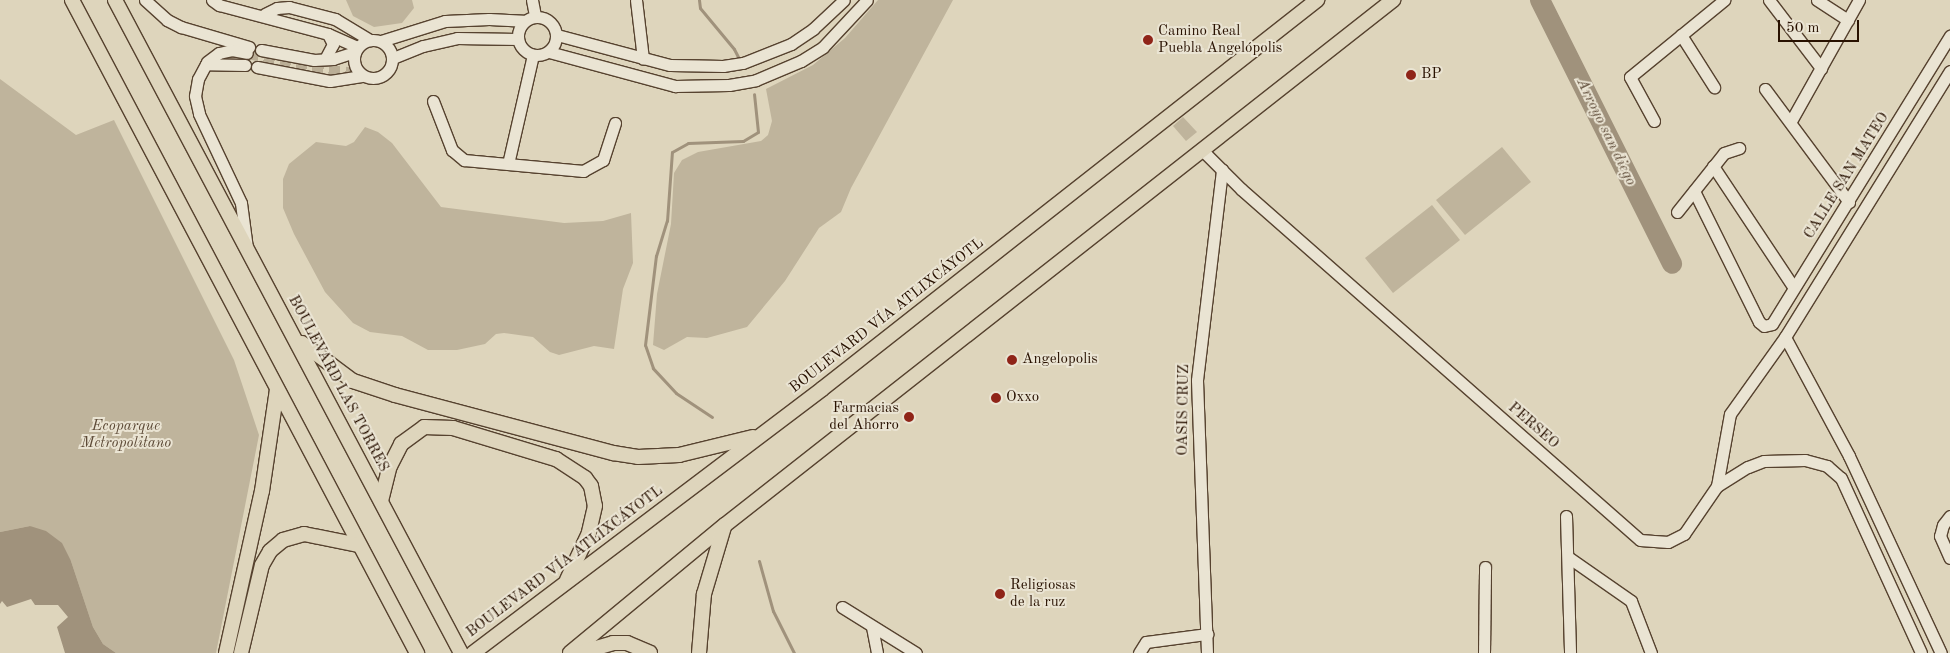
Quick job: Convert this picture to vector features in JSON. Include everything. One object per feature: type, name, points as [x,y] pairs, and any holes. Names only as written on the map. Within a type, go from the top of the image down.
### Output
[{"type":"main road","points":[[72,0],[155,154],[223,291],[277,389],[358,546],[417,652]]},
{"type":"main road","name":"BOULEVARD LAS TORRES","points":[[115,0],[461,653]]},
{"type":"main road","name":"BOULEVARD VÍA ATLIXCÁYOTL","points":[[473,653],[758,435],[1316,0]]},
{"type":"main road","points":[[570,653],[725,525],[1204,152],[1394,0]]},
{"type":"main road","points":[[295,338],[325,364],[353,381],[395,396],[613,453],[638,457],[679,455],[758,435]]},
{"type":"main road","points":[[226,653],[262,491],[277,389]]},
{"type":"main road","points":[[381,501],[390,466],[401,444],[424,427],[452,428],[556,459],[585,478],[592,486],[595,506],[589,533],[565,583]]},
{"type":"main road","points":[[699,653],[704,594],[725,525]]},
{"type":"main road","points":[[241,653],[262,565],[270,551],[283,540],[304,534],[358,546]]},
{"type":"main road","points":[[579,653],[613,643],[628,643],[650,653]]},
{"type":"street","points":[[145,0],[167,20],[181,27],[248,50],[232,50],[219,53],[206,64],[195,87],[196,105],[241,203],[247,248]]},
{"type":"street","points":[[212,0],[219,5],[265,14],[328,34],[356,50]]},
{"type":"street","points":[[532,0],[534,16]]},
{"type":"street","points":[[636,0],[643,59]]},
{"type":"street","points":[[557,35],[643,59],[693,66],[743,63],[791,44],[813,29],[844,0]]},
{"type":"street","points":[[523,22],[518,39],[522,48],[533,55],[549,52],[675,86],[729,85],[756,80],[801,61],[823,46],[867,0]]},
{"type":"street","points":[[1654,121],[1630,77],[1724,0]]},
{"type":"street","points":[[1769,0],[1821,68]]},
{"type":"street","points":[[1817,0],[1848,20]]},
{"type":"street","points":[[1791,122],[1859,0]]},
{"type":"street","points":[[257,67],[330,81],[362,76],[379,78],[392,67],[393,58],[390,48],[335,19],[289,7],[277,8],[265,14]]},
{"type":"street","points":[[261,50],[305,59],[325,59],[356,50],[376,40],[445,21],[489,19],[523,22],[534,16],[546,18],[554,25],[557,35],[555,45],[549,52]]},
{"type":"street","points":[[325,59],[333,44],[328,34]]},
{"type":"street","points":[[1681,36],[1714,87]]},
{"type":"street","name":"CALLE SAN MATEO","points":[[1694,191],[1759,322],[1764,326],[1772,324],[1850,202],[1950,36]]},
{"type":"street","points":[[393,58],[422,46],[457,38],[518,39]]},
{"type":"street","points":[[356,50],[356,70],[362,76]]},
{"type":"street","points":[[508,164],[533,55]]},
{"type":"street","points":[[206,64],[245,65]]},
{"type":"street","name":"PERSEO","points":[[1204,152],[1640,540],[1668,542],[1684,534],[1717,486],[1730,414],[1785,337],[1950,72]]},
{"type":"street","points":[[1765,89],[1850,202]]},
{"type":"street","points":[[433,101],[452,150],[458,158],[583,171],[594,168],[603,160],[616,123]]},
{"type":"street","points":[[1677,212],[1724,153],[1739,148]]},
{"type":"street","points":[[1713,166],[1794,288]]},
{"type":"street","name":"OASIS CRUZ","points":[[1207,653],[1197,380],[1222,169]]},
{"type":"street","points":[[1785,337],[1849,456],[1941,653]]},
{"type":"street","points":[[1717,486],[1748,467],[1764,462],[1806,460],[1827,466],[1841,478],[1921,653]]},
{"type":"street","points":[[1566,516],[1570,653]]},
{"type":"street","points":[[1950,516],[1943,525],[1940,536],[1950,558]]},
{"type":"street","points":[[1568,557],[1630,601],[1651,653]]},
{"type":"street","points":[[1484,653],[1485,567]]},
{"type":"street","points":[[842,607],[916,653]]},
{"type":"street","points":[[872,626],[877,653]]},
{"type":"street","points":[[1139,653],[1146,642],[1207,634]]},
{"type":"green space","points":[[346,0],[412,0],[414,8],[402,23],[374,27],[353,16]]},
{"type":"green space","points":[[878,0],[953,0],[851,188],[841,212],[819,228],[785,281],[747,327],[707,338],[687,337],[664,350],[653,345],[657,294],[671,224],[674,173],[682,160],[698,152],[761,141],[768,135],[772,121],[766,89],[813,65],[845,38]]},
{"type":"green space","name":"Ecoparque Metropolitano","points":[[0,79],[76,135],[114,120],[234,360],[259,435],[216,653],[116,653],[103,644],[93,627],[71,561],[30,526],[0,532]]},
{"type":"green space","points":[[1183,117],[1197,132],[1186,141],[1173,126]]},
{"type":"green space","points":[[365,127],[378,132],[392,143],[441,207],[564,223],[603,221],[631,213],[633,263],[623,289],[614,349],[594,346],[559,355],[550,352],[533,337],[504,333],[496,334],[485,344],[457,350],[428,350],[402,336],[370,332],[353,323],[325,292],[294,234],[283,208],[283,179],[289,164],[316,142],[346,146],[354,142]]},
{"type":"green space","points":[[1502,147],[1531,182],[1465,235],[1436,200]]},
{"type":"green space","points":[[1432,205],[1460,240],[1393,293],[1365,258]]},
{"type":"shaded area","points":[[30,526],[46,531],[62,543],[71,561],[93,627],[103,644],[116,653],[65,653],[57,627],[68,617],[58,605],[35,605],[31,599],[7,607],[2,601],[0,604],[0,532]]},
{"type":"waterway","points":[[699,0],[700,8],[734,49],[739,59]]},
{"type":"waterway","name":"Arroyo san diego","points":[[1540,0],[1672,264]]},
{"type":"waterway","points":[[712,417],[676,393],[653,368],[645,345],[656,256],[667,221],[672,152],[688,143],[743,141],[758,132],[754,94]]},
{"type":"waterway","points":[[759,561],[773,611],[794,653]]},
{"type":"tunnel","points":[[248,53],[329,70],[359,73]]},
{"type":"place","name":"Camino Real Puebla Angelópolis","points":[[1148,40]]},
{"type":"place","name":"BP","points":[[1411,75]]},
{"type":"place","name":"Angelopolis","points":[[1012,360]]},
{"type":"place","name":"Oxxo","points":[[996,398]]},
{"type":"place","name":"Farmacias del Ahorro","points":[[909,417]]},
{"type":"place","name":"Religiosas de la ruz","points":[[1000,594]]}]
